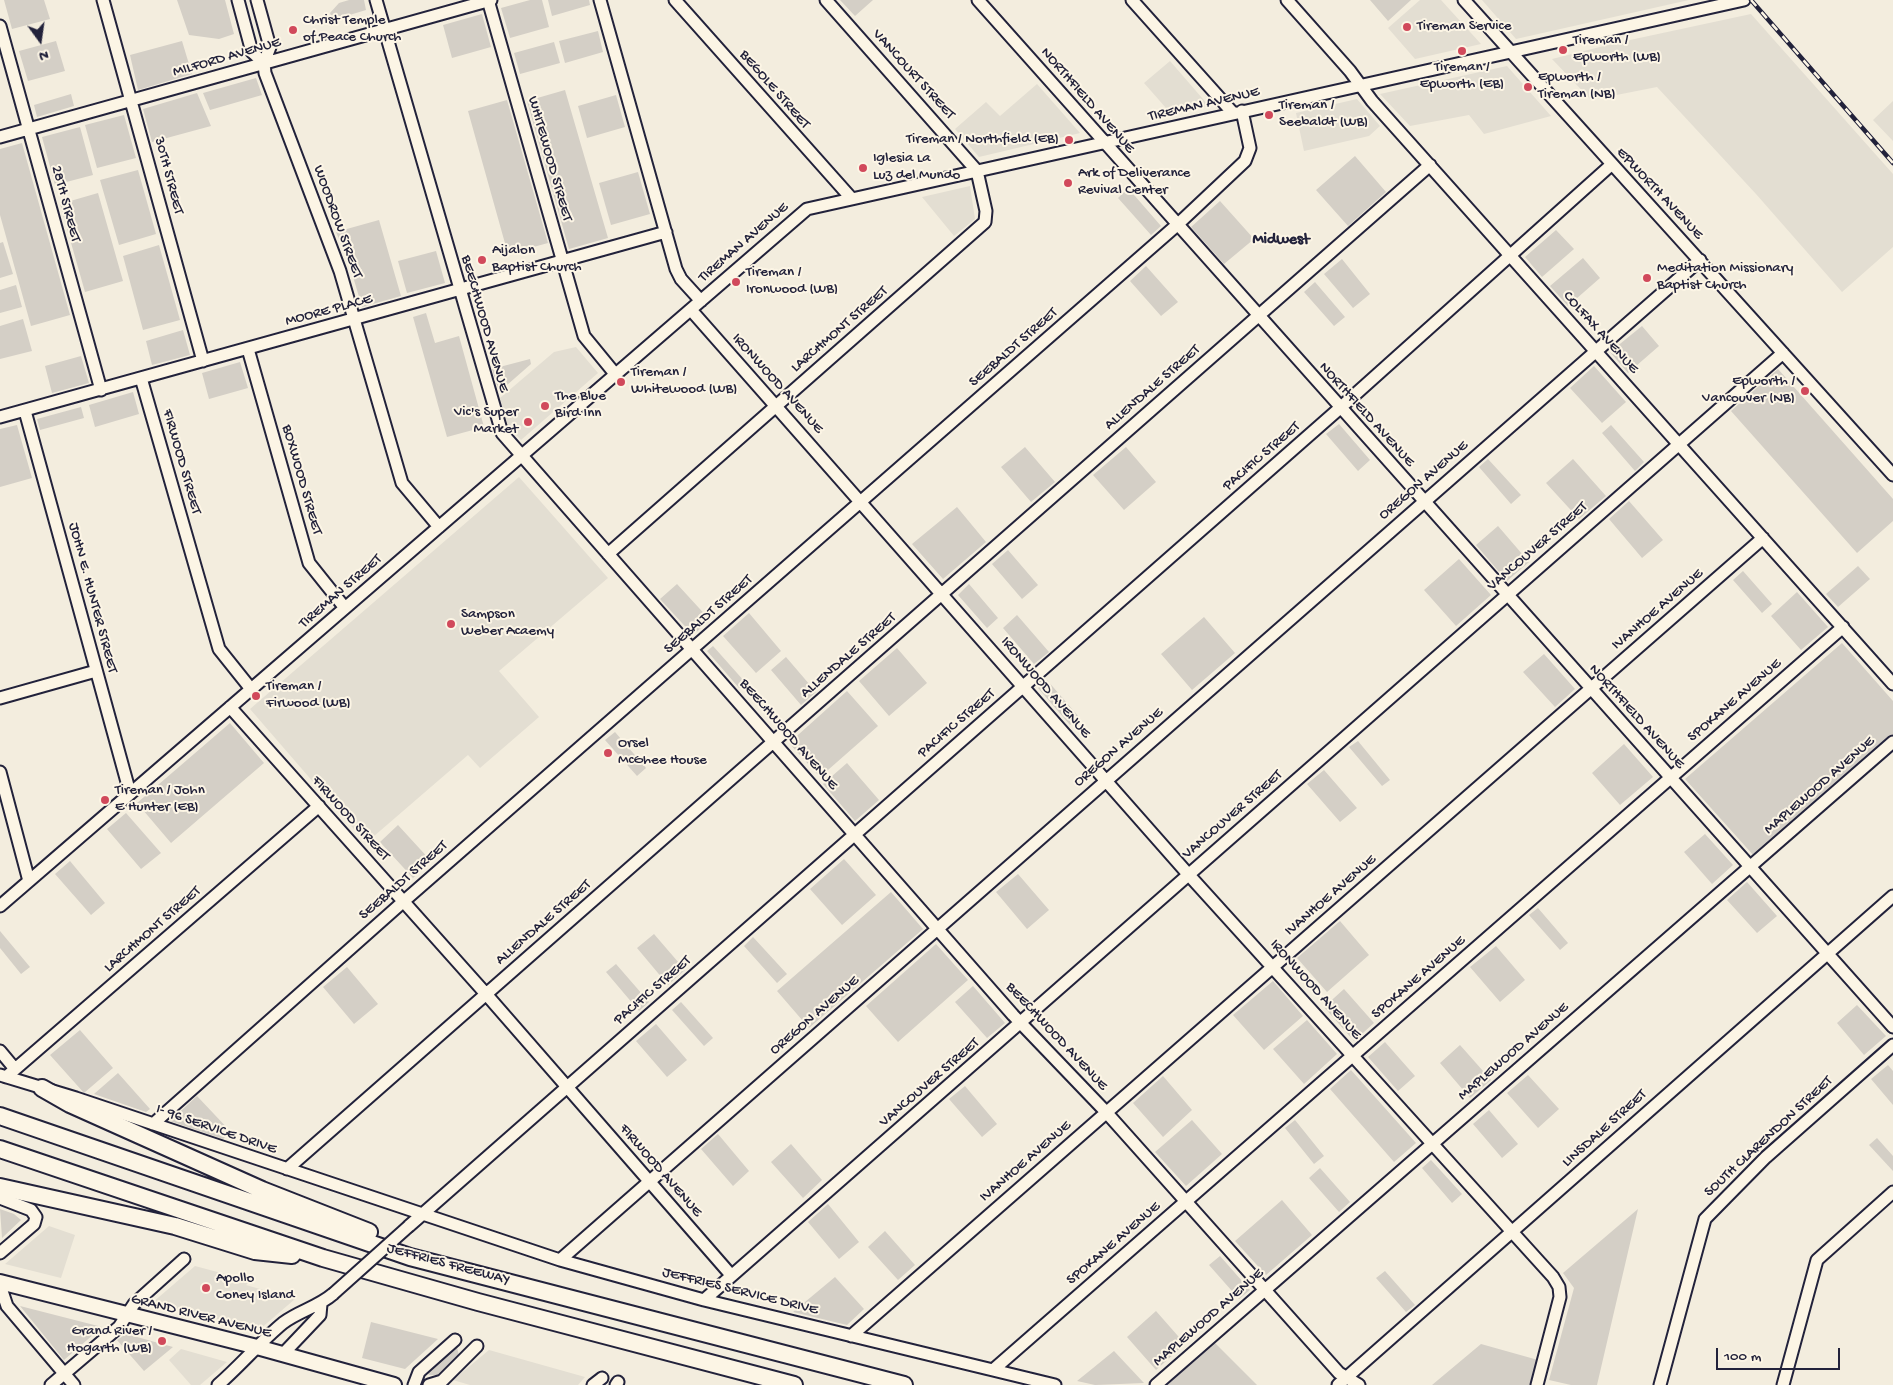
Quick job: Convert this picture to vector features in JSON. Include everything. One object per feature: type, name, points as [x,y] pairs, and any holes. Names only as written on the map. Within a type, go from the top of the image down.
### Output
[{"type":"highway","points":[[42,1088],[70,1104],[262,1190],[449,1267]]},
{"type":"highway","name":"JEFFRIES FREEWAY","points":[[0,1116],[410,1257],[904,1385]]},
{"type":"highway","name":"JEFFRIES FREEWAY","points":[[0,1150],[323,1258],[478,1302],[794,1385]]},
{"type":"highway","points":[[0,1187],[134,1215],[255,1251],[323,1258]]},
{"type":"main road","name":"GRAND RIVER AVENUE","points":[[0,1284],[257,1347],[389,1384]]},
{"type":"street","name":"30TH STREET","points":[[103,0],[203,361]]},
{"type":"street","name":"WOODROW STREET","points":[[238,0],[252,52],[264,63]]},
{"type":"street","name":"WOODROW STREET","points":[[256,0],[270,47],[264,63],[266,77],[340,271],[402,483],[439,527]]},
{"type":"street","name":"BEECHWOOD AVENUE","points":[[376,0],[497,423],[502,433],[1020,1023],[1106,1112],[1265,1290],[1342,1382],[1359,1385]]},
{"type":"street","name":"MILFORD AVENUE","points":[[0,137],[489,0]]},
{"type":"street","name":"WHITEWOOD STREET","points":[[489,0],[586,340],[616,375]]},
{"type":"street","points":[[600,0],[678,275],[701,301]]},
{"type":"street","name":"BEGOLE STREET","points":[[675,0],[852,199]]},
{"type":"street","name":"VANCOURT STREET","points":[[826,0],[977,171]]},
{"type":"street","name":"NORTHFIELD AVENUE","points":[[978,0],[1893,1027]]},
{"type":"street","points":[[1132,0],[1238,112]]},
{"type":"street","name":"COLFAX AVENUE","points":[[1287,0],[1510,256],[1893,684]]},
{"type":"street","name":"EPWORTH AVENUE","points":[[1464,0],[1893,475]]},
{"type":"street","name":"TIREMAN AVENUE","points":[[701,301],[806,209],[1744,0]]},
{"type":"street","name":"28TH STREET","points":[[0,26],[101,390]]},
{"type":"street","name":"SEEBALDT STREET","points":[[153,1124],[404,901],[1177,225],[1245,161],[1250,148],[1238,112]]},
{"type":"street","name":"ALLENDALE STREET","points":[[287,1169],[1430,165]]},
{"type":"street","name":"PACIFIC STREET","points":[[218,1385],[242,1364],[257,1347],[299,1312],[321,1304],[333,1294],[1340,408],[1611,165]]},
{"type":"street","name":"LARCHMONT STREET","points":[[608,554],[979,229],[986,216],[977,171]]},
{"type":"street","name":"MOORE PLACE","points":[[0,417],[666,232]]},
{"type":"street","name":"OREGON AVENUE","points":[[560,1260],[1700,260]]},
{"type":"street","name":"TIREMAN STREET","points":[[0,906],[701,301]]},
{"type":"street","name":"IRONWOOD AVENUE","points":[[691,310],[943,593],[1188,874],[1274,966],[1552,1277],[1561,1293],[1537,1385]]},
{"type":"street","name":"BOXWOOD STREET","points":[[248,349],[309,563],[314,572],[345,608]]},
{"type":"street","name":"VANCOUVER STREET","points":[[704,1300],[1783,353]]},
{"type":"street","name":"FIRWOOD STREET","points":[[141,378],[219,650],[251,689]]},
{"type":"street","name":"JOHN E. HUNTER STREET","points":[[25,411],[130,794]]},
{"type":"street","name":"IVANHOE AVENUE","points":[[851,1336],[1763,538]]},
{"type":"street","name":"SPOKANE AVENUE","points":[[992,1370],[1843,627]]},
{"type":"street","points":[[0,698],[96,671]]},
{"type":"street","name":"FIRWOOD STREET","points":[[230,707],[404,901],[566,1087]]},
{"type":"street","name":"MAPLEWOOD AVENUE","points":[[1156,1385],[1893,742]]},
{"type":"street","points":[[0,772],[29,881]]},
{"type":"street","name":"LARCHMONT STREET","points":[[7,1073],[319,806]]},
{"type":"street","name":"LINSDALE STREET","points":[[1342,1382],[1893,896]]},
{"type":"street","name":"SOUTH CLARENDON STREET","points":[[1660,1385],[1705,1219],[1766,1157],[1893,1044]]},
{"type":"street","points":[[0,1050],[7,1073]]},
{"type":"street","name":"I- 96 SERVICE DRIVE","points":[[7,1073],[42,1088],[422,1215]]},
{"type":"street","name":"FIRWOOD AVENUE","points":[[566,1087],[732,1275]]},
{"type":"street","points":[[1783,1385],[1816,1260],[1893,1192]]},
{"type":"street","points":[[0,1198],[31,1210],[35,1214],[36,1220],[0,1253]]},
{"type":"street","name":"JEFFRIES SERVICE DRIVE","points":[[422,1215],[560,1260],[704,1300],[1055,1385]]},
{"type":"street","points":[[51,1385],[119,1327],[134,1304],[184,1259]]},
{"type":"street","points":[[0,1284],[8,1306],[74,1385]]},
{"type":"street","name":"PACIFIC STREET","points":[[283,1354],[320,1315],[321,1304]]},
{"type":"street","points":[[414,1385],[419,1372],[455,1340]]},
{"type":"street","points":[[429,1385],[442,1381],[477,1346]]},
{"type":"shaded area","points":[[4,0],[44,0],[50,19],[12,29]]},
{"type":"shaded area","points":[[177,0],[225,0],[234,34],[219,39],[189,35]]},
{"type":"shaded area","points":[[349,0],[364,0],[366,10],[333,20],[330,13],[339,3]]},
{"type":"shaded area","points":[[530,0],[542,0],[549,27],[510,38],[501,8]]},
{"type":"shaded area","points":[[548,0],[589,0],[590,5],[552,16]]},
{"type":"shaded area","points":[[840,0],[873,0],[855,16]]},
{"type":"shaded area","points":[[1370,0],[1411,0],[1388,21]]},
{"type":"shaded area","points":[[1420,0],[1441,0],[1481,44],[1415,59],[1388,28]]},
{"type":"shaded area","points":[[1482,0],[1689,0],[1516,39]]},
{"type":"shaded area","points":[[482,14],[491,47],[452,58],[443,25]]},
{"type":"shaded area","points":[[1751,14],[1893,174],[1893,247],[1842,292],[1756,194],[1657,87],[1591,100],[1552,59]]},
{"type":"shaded area","points":[[598,31],[603,52],[565,63],[559,41]]},
{"type":"shaded area","points":[[56,41],[65,71],[28,81],[19,51]]},
{"type":"shaded area","points":[[182,41],[192,74],[138,90],[130,55]]},
{"type":"shaded area","points":[[554,42],[560,63],[520,74],[514,53]]},
{"type":"shaded area","points":[[1170,61],[1209,106],[1172,115],[1144,83]]},
{"type":"shaded area","points":[[1507,66],[1551,116],[1484,134],[1469,115],[1410,126],[1380,94]]},
{"type":"shaded area","points":[[256,78],[262,95],[210,110],[203,93]]},
{"type":"shaded area","points":[[1037,84],[1080,133],[979,157],[955,129],[986,102],[1000,116]]},
{"type":"shaded area","points":[[565,90],[608,238],[569,249],[527,101]]},
{"type":"shaded area","points":[[197,93],[211,126],[152,142],[143,109]]},
{"type":"shaded area","points":[[71,94],[74,106],[37,117],[34,105]]},
{"type":"shaded area","points":[[616,95],[625,127],[587,138],[578,106]]},
{"type":"shaded area","points":[[1357,99],[1380,126],[1369,136],[1304,151],[1296,113]]},
{"type":"shaded area","points":[[507,100],[548,243],[508,254],[468,111]]},
{"type":"shaded area","points":[[1893,101],[1893,141],[1873,120]]},
{"type":"shaded area","points":[[124,115],[136,158],[97,168],[85,125]]},
{"type":"shaded area","points":[[80,127],[93,175],[55,185],[42,137]]},
{"type":"shaded area","points":[[22,143],[70,315],[31,326],[0,215],[0,149]]},
{"type":"shaded area","points":[[1355,156],[1386,192],[1348,226],[1316,190]]},
{"type":"shaded area","points":[[138,170],[156,234],[119,245],[100,180]]},
{"type":"shaded area","points":[[638,172],[650,214],[611,225],[599,183]]},
{"type":"shaded area","points":[[970,186],[975,219],[954,236],[922,197]]},
{"type":"shaded area","points":[[1128,188],[1161,226],[1151,235],[1118,198]]},
{"type":"shaded area","points":[[98,193],[123,281],[85,292],[60,204]]},
{"type":"shaded area","points":[[1220,201],[1254,239],[1224,264],[1191,227]]},
{"type":"shaded area","points":[[379,220],[401,296],[362,307],[349,263],[336,232]]},
{"type":"shaded area","points":[[1556,230],[1574,249],[1542,277],[1525,257]]},
{"type":"shaded area","points":[[3,242],[13,274],[0,278],[0,243]]},
{"type":"shaded area","points":[[159,245],[180,320],[143,330],[123,256]]},
{"type":"shaded area","points":[[436,251],[445,283],[407,293],[398,261]]},
{"type":"shaded area","points":[[1583,258],[1600,278],[1568,306],[1550,286]]},
{"type":"shaded area","points":[[1342,259],[1370,294],[1353,308],[1324,274]]},
{"type":"shaded area","points":[[1146,266],[1178,302],[1161,316],[1130,281]]},
{"type":"shaded area","points":[[1315,282],[1345,317],[1334,326],[1304,292]]},
{"type":"shaded area","points":[[16,285],[22,307],[0,313],[0,290]]},
{"type":"shaded area","points":[[426,313],[435,343],[459,336],[484,427],[447,437],[413,317]]},
{"type":"shaded area","points":[[23,319],[32,351],[0,359],[0,326]]},
{"type":"shaded area","points":[[1642,326],[1659,346],[1628,373],[1610,352]]},
{"type":"shaded area","points":[[183,330],[190,355],[152,365],[146,341]]},
{"type":"shaded area","points":[[576,347],[598,373],[521,440],[508,426],[500,398],[554,352]]},
{"type":"shaded area","points":[[81,356],[89,383],[52,393],[45,366]]},
{"type":"shaded area","points":[[530,359],[531,364],[499,392],[492,369]]},
{"type":"shaded area","points":[[240,362],[248,388],[209,399],[202,373]]},
{"type":"shaded area","points":[[1594,366],[1626,402],[1602,423],[1570,388]]},
{"type":"shaded area","points":[[1778,369],[1893,499],[1893,521],[1857,553],[1731,411]]},
{"type":"shaded area","points":[[133,392],[139,414],[95,427],[89,405]]},
{"type":"shaded area","points":[[81,407],[84,418],[40,430],[37,419]]},
{"type":"shaded area","points":[[1339,424],[1370,460],[1358,471],[1326,434]]},
{"type":"shaded area","points":[[17,425],[32,478],[0,487],[0,429]]},
{"type":"shaded area","points":[[1611,425],[1644,462],[1635,471],[1602,433]]},
{"type":"shaded area","points":[[1025,447],[1055,482],[1031,502],[1001,467]]},
{"type":"shaded area","points":[[1126,447],[1156,482],[1124,510],[1093,475]]},
{"type":"shaded area","points":[[1488,459],[1521,495],[1511,504],[1479,467]]},
{"type":"shaded area","points":[[1573,459],[1606,496],[1579,519],[1546,483]]},
{"type":"shaded area","name":"Sampson Weber Acaemy","points":[[519,477],[608,578],[499,671],[539,717],[480,768],[468,755],[366,843],[250,709]]},
{"type":"shaded area","points":[[1629,501],[1663,540],[1642,558],[1609,519]]},
{"type":"shaded area","points":[[957,507],[986,542],[943,579],[912,544]]},
{"type":"shaded area","points":[[1498,526],[1529,562],[1507,581],[1476,545]]},
{"type":"shaded area","points":[[1008,550],[1038,585],[1022,599],[992,564]]},
{"type":"shaded area","points":[[1459,559],[1491,595],[1456,626],[1424,590]]},
{"type":"shaded area","points":[[1858,566],[1870,579],[1838,607],[1826,594]]},
{"type":"shaded area","points":[[1743,571],[1772,604],[1762,613],[1733,580]]},
{"type":"shaded area","points":[[677,584],[710,620],[693,635],[660,599]]},
{"type":"shaded area","points":[[969,584],[998,618],[987,628],[958,595]]},
{"type":"shaded area","points":[[1797,592],[1828,627],[1801,650],[1771,616]]},
{"type":"shaded area","points":[[749,613],[781,651],[756,673],[723,636]]},
{"type":"shaded area","points":[[1017,615],[1049,652],[1034,664],[1003,628]]},
{"type":"shaded area","points":[[1204,617],[1235,653],[1192,690],[1161,654]]},
{"type":"shaded area","points":[[1842,643],[1893,701],[1893,734],[1754,856],[1685,779]]},
{"type":"shaded area","points":[[713,646],[745,682],[739,688],[707,651]]},
{"type":"shaded area","points":[[897,648],[927,683],[889,716],[859,681]]},
{"type":"shaded area","points":[[1544,654],[1575,689],[1555,707],[1523,672]]},
{"type":"shaded area","points":[[786,657],[816,692],[801,705],[771,670]]},
{"type":"shaded area","points":[[1047,680],[1079,717],[1070,725],[1038,688]]},
{"type":"shaded area","points":[[847,691],[878,726],[820,777],[789,743]]},
{"type":"shaded area","points":[[230,723],[264,763],[171,843],[137,803]]},
{"type":"shaded area","points":[[615,732],[646,768],[637,776],[605,740]]},
{"type":"shaded area","points":[[1358,741],[1390,780],[1382,786],[1349,747]]},
{"type":"shaded area","points":[[1624,744],[1653,777],[1620,805],[1592,773]]},
{"type":"shaded area","points":[[847,763],[879,800],[855,821],[823,784]]},
{"type":"shaded area","points":[[1324,770],[1357,808],[1340,822],[1307,784]]},
{"type":"shaded area","points":[[126,813],[161,853],[141,869],[107,829]]},
{"type":"shaded area","points":[[398,825],[431,861],[413,878],[380,842]]},
{"type":"shaded area","points":[[1705,834],[1733,865],[1712,884],[1684,852]]},
{"type":"shaded area","points":[[844,859],[876,895],[842,925],[810,889]]},
{"type":"shaded area","points":[[70,861],[105,903],[91,915],[55,874]]},
{"type":"shaded area","points":[[1018,874],[1049,910],[1027,929],[996,892]]},
{"type":"shaded area","points":[[1747,882],[1777,916],[1757,933],[1727,900]]},
{"type":"shaded area","points":[[891,892],[923,929],[809,1028],[777,991]]},
{"type":"shaded area","points":[[1538,908],[1568,943],[1560,950],[1529,915]]},
{"type":"shaded area","points":[[1340,921],[1369,955],[1327,992],[1297,958]]},
{"type":"shaded area","points":[[0,931],[30,967],[21,974],[0,948]]},
{"type":"shaded area","points":[[654,934],[685,970],[668,985],[637,948]]},
{"type":"shaded area","points":[[753,937],[787,974],[777,983],[744,946]]},
{"type":"shaded area","points":[[936,944],[968,980],[898,1042],[866,1006]]},
{"type":"shaded area","points":[[1496,946],[1525,980],[1500,1002],[1470,967]]},
{"type":"shaded area","points":[[616,964],[649,1002],[639,1011],[606,972]]},
{"type":"shaded area","points":[[347,967],[378,1004],[354,1024],[323,987]]},
{"type":"shaded area","points":[[1273,981],[1303,1016],[1264,1050],[1233,1015]]},
{"type":"shaded area","points":[[973,986],[1005,1023],[987,1038],[955,1002]]},
{"type":"shaded area","points":[[1344,989],[1374,1023],[1354,1041],[1324,1007]]},
{"type":"shaded area","points":[[681,1002],[713,1038],[704,1046],[672,1010]]},
{"type":"shaded area","points":[[1857,1005],[1886,1036],[1864,1055],[1837,1023]]},
{"type":"shaded area","points":[[1307,1020],[1337,1054],[1304,1084],[1273,1049]]},
{"type":"shaded area","points":[[656,1024],[687,1060],[667,1077],[636,1041]]},
{"type":"shaded area","points":[[80,1030],[113,1068],[84,1093],[50,1055]]},
{"type":"shaded area","points":[[1385,1042],[1415,1076],[1398,1091],[1368,1057]]},
{"type":"shaded area","points":[[1460,1045],[1491,1080],[1470,1098],[1440,1063]]},
{"type":"shaded area","points":[[1888,1065],[1893,1071],[1893,1105],[1871,1079]]},
{"type":"shaded area","points":[[1351,1070],[1416,1143],[1394,1162],[1330,1089]]},
{"type":"shaded area","points":[[118,1073],[150,1109],[146,1112],[94,1094]]},
{"type":"shaded area","points":[[1528,1075],[1559,1109],[1538,1128],[1507,1093]]},
{"type":"shaded area","points":[[1163,1076],[1192,1110],[1163,1137],[1133,1103]]},
{"type":"shaded area","points":[[965,1086],[997,1124],[982,1137],[949,1099]]},
{"type":"shaded area","points":[[197,1096],[231,1132],[223,1139],[170,1121]]},
{"type":"shaded area","points":[[1489,1110],[1518,1144],[1502,1158],[1473,1124]]},
{"type":"shaded area","points":[[1192,1120],[1222,1154],[1186,1186],[1155,1152]]},
{"type":"shaded area","points":[[1295,1120],[1324,1156],[1314,1164],[1285,1128]]},
{"type":"shaded area","points":[[718,1134],[749,1171],[733,1186],[701,1149]]},
{"type":"shaded area","points":[[1877,1138],[1893,1156],[1893,1171],[1869,1145]]},
{"type":"shaded area","points":[[791,1144],[822,1180],[803,1198],[771,1162]]},
{"type":"shaded area","points":[[1431,1160],[1462,1194],[1452,1203],[1422,1168]]},
{"type":"shaded area","points":[[1320,1168],[1350,1202],[1339,1212],[1309,1178]]},
{"type":"shaded area","points":[[1282,1200],[1312,1235],[1266,1275],[1235,1241]]},
{"type":"shaded area","points":[[828,1204],[859,1242],[839,1259],[808,1222]]},
{"type":"shaded area","points":[[0,1209],[14,1214],[21,1220],[2,1238]]},
{"type":"shaded area","points":[[1638,1209],[1597,1385],[1571,1385],[1549,1380],[1574,1288],[1563,1273]]},
{"type":"shaded area","points":[[49,1226],[75,1235],[61,1278],[5,1264]]},
{"type":"shaded area","points":[[885,1231],[915,1265],[898,1280],[868,1247]]},
{"type":"shaded area","points":[[1220,1256],[1250,1290],[1239,1299],[1209,1265]]},
{"type":"shaded area","points":[[195,1266],[251,1281],[246,1285],[295,1299],[259,1330],[152,1303]]},
{"type":"shaded area","points":[[1385,1271],[1415,1305],[1406,1312],[1376,1278]]},
{"type":"shaded area","points":[[835,1277],[864,1309],[847,1325],[793,1312]]},
{"type":"shaded area","points":[[20,1306],[102,1327],[64,1360]]},
{"type":"shaded area","points":[[1156,1311],[1185,1344],[1156,1370],[1127,1337]]},
{"type":"shaded area","points":[[371,1322],[438,1339],[405,1369],[362,1358]]},
{"type":"shaded area","points":[[126,1334],[173,1347],[144,1371],[117,1340]]},
{"type":"shaded area","points":[[1215,1343],[1257,1385],[1167,1385]]},
{"type":"shaded area","points":[[1481,1344],[1538,1360],[1531,1385],[1432,1385]]},
{"type":"shaded area","points":[[457,1347],[459,1356],[437,1375],[429,1375],[427,1371],[451,1348]]},
{"type":"shaded area","points":[[181,1349],[227,1362],[200,1385],[191,1385],[169,1360]]},
{"type":"shaded area","points":[[489,1350],[585,1377],[578,1385],[470,1385],[453,1380]]},
{"type":"shaded area","points":[[1114,1351],[1144,1383],[1095,1385],[1077,1381]]},
{"type":"railway","points":[[1751,0],[1893,163]]},
{"type":"place","name":"Tireman Service","points":[[1407,27]]},
{"type":"place","name":"Christ Temple of Peace Church","points":[[293,30]]},
{"type":"place","name":"Tireman / Epworth (WB)","points":[[1563,50]]},
{"type":"place","name":"Tireman / Epworth (EB)","points":[[1462,51]]},
{"type":"place","name":"Epworth / Tireman (NB)","points":[[1528,87]]},
{"type":"place","name":"Tireman / Seebaldt (WB)","points":[[1269,115]]},
{"type":"place","name":"Tireman / Northfield (EB)","points":[[1069,140]]},
{"type":"place","name":"Iglesia La Luz del Mundo","points":[[863,168]]},
{"type":"place","name":"Ark of Deliverance Revival Center","points":[[1068,183]]},
{"type":"place","name":"Aijalon Baptist Church","points":[[482,260]]},
{"type":"place","name":"Meditation Missionary Baptist Church","points":[[1647,278]]},
{"type":"place","name":"Tireman / Ironwood (WB)","points":[[736,282]]},
{"type":"place","name":"Tireman / Whitewood (WB)","points":[[621,382]]},
{"type":"place","name":"Epworth / Vancouver (NB)","points":[[1805,391]]},
{"type":"place","name":"The Blue Bird Inn","points":[[545,406]]},
{"type":"place","name":"Vic's Super Market","points":[[528,422]]},
{"type":"place","name":"Sampson Weber Acaemy","points":[[451,624]]},
{"type":"place","name":"Tireman / Firwood (WB)","points":[[256,696]]},
{"type":"place","name":"Orsel McGhee House","points":[[608,753]]},
{"type":"place","name":"Tireman / John E Hunter (EB)","points":[[105,800]]},
{"type":"place","name":"Apollo Coney Island","points":[[206,1288]]},
{"type":"place","name":"Grand River / Hogarth (WB)","points":[[162,1341]]},
{"type":"district","name":"Midwest","points":[[1281,241]]}]
